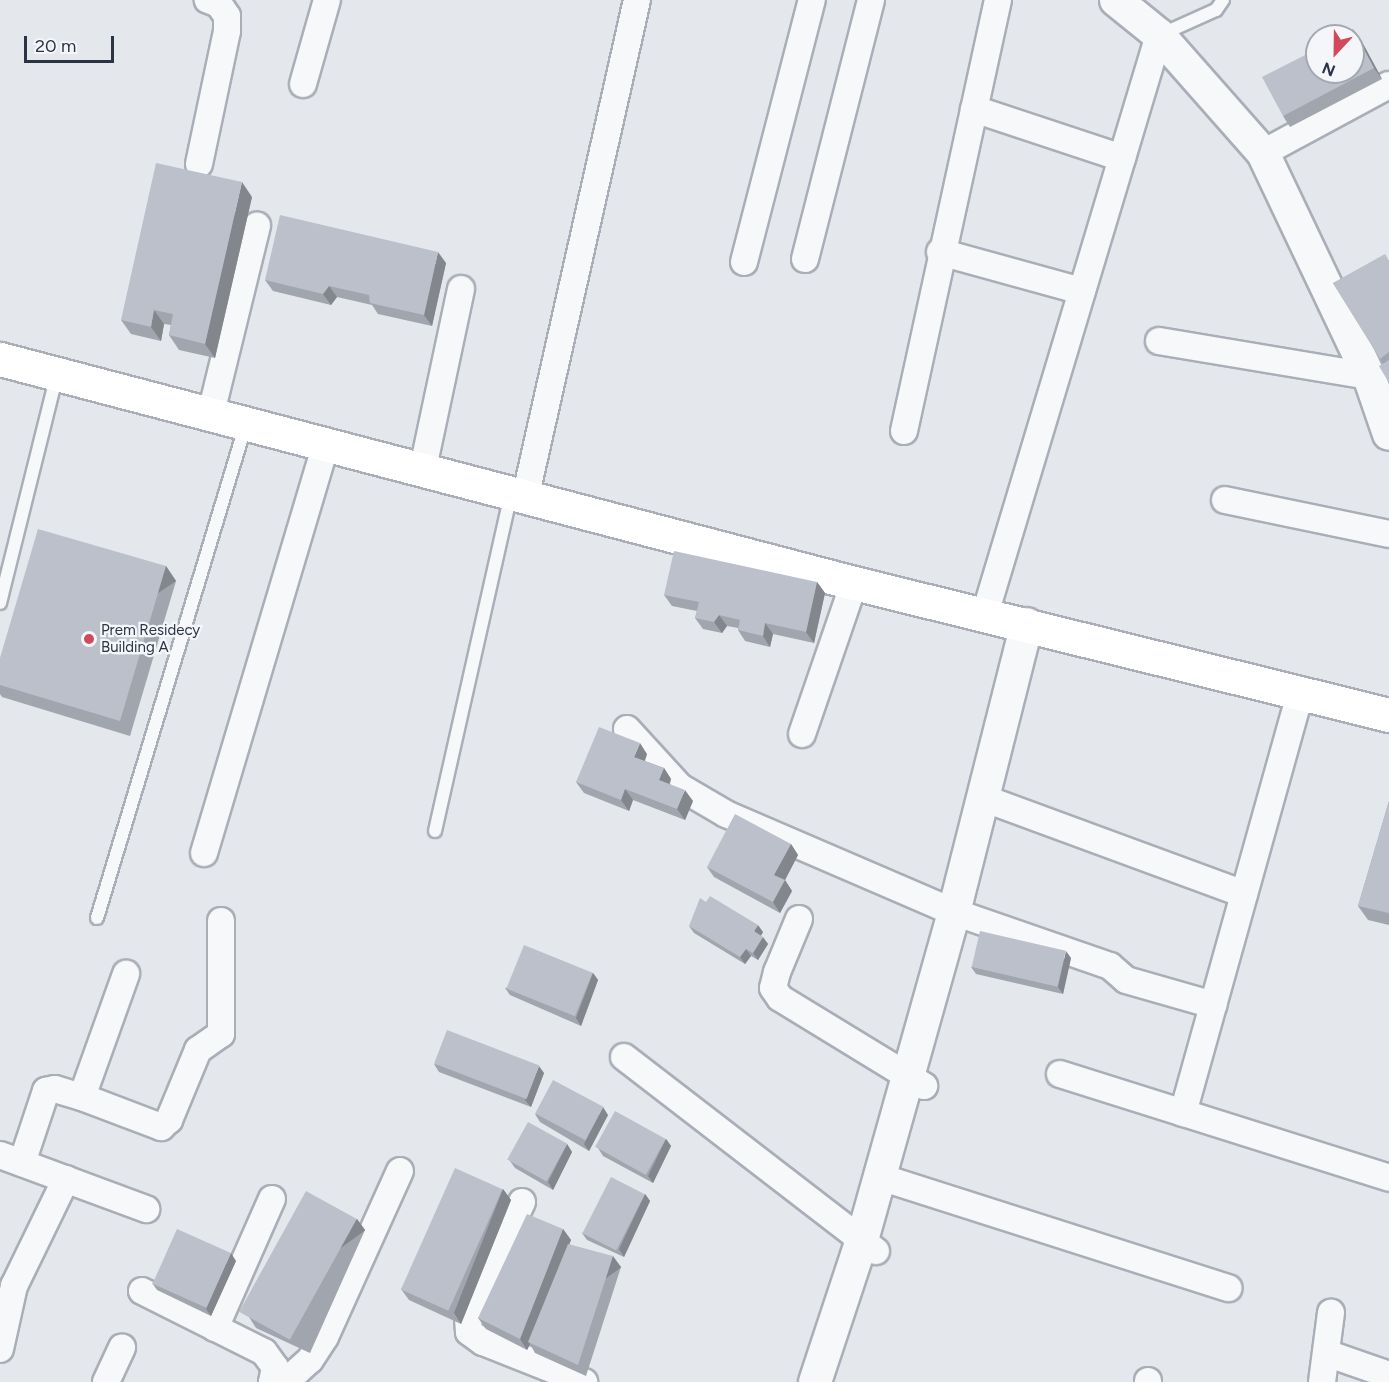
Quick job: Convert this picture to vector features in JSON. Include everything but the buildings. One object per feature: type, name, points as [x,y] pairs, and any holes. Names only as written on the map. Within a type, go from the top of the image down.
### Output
[{"type":"main road","points":[[0,359],[519,493],[854,583],[1301,690],[1389,715]]},
{"type":"street","points":[[199,164],[227,31],[227,16],[219,4],[208,0]]},
{"type":"street","points":[[303,84],[327,0]]},
{"type":"street","points":[[519,493],[637,0]]},
{"type":"street","points":[[744,262],[812,0]]},
{"type":"street","points":[[805,259],[871,0]]},
{"type":"street","points":[[904,430],[940,252],[998,0]]},
{"type":"street","points":[[1116,0],[1159,35],[1263,153],[1369,376],[1389,434]]},
{"type":"street","points":[[985,614],[1159,35]]},
{"type":"street","points":[[1263,153],[1389,85]]},
{"type":"street","points":[[974,109],[1122,158]]},
{"type":"street","points":[[211,413],[257,226]]},
{"type":"street","points":[[940,252],[1082,291]]},
{"type":"street","points":[[423,468],[462,289]]},
{"type":"street","points":[[1159,341],[1369,376]]},
{"type":"street","points":[[204,853],[326,443]]},
{"type":"street","points":[[1225,500],[1389,534]]},
{"type":"street","points":[[802,734],[854,583]]},
{"type":"street","points":[[834,1382],[869,1246],[963,915],[1036,626]]},
{"type":"street","points":[[1183,1113],[1301,690]]},
{"type":"street","points":[[627,729],[680,787],[726,814],[963,915],[1110,966],[1126,980],[1213,1005]]},
{"type":"street","points":[[991,801],[1244,894]]},
{"type":"street","points":[[799,919],[777,972],[773,988],[780,998],[915,1081]]},
{"type":"street","points":[[146,1209],[11,1159],[46,1091],[55,1089],[82,1097],[161,1126],[169,1119],[198,1050],[221,1034],[221,921]]},
{"type":"street","points":[[82,1097],[126,974]]},
{"type":"street","points":[[624,1057],[869,1246]]},
{"type":"street","points":[[1060,1074],[1389,1178]]},
{"type":"street","points":[[815,1382],[896,1182],[915,1081]]},
{"type":"street","points":[[142,1292],[264,1352],[275,1367],[272,1382],[292,1376],[310,1360],[326,1337],[399,1171]]},
{"type":"street","points":[[0,1349],[14,1286],[66,1179]]},
{"type":"street","points":[[896,1182],[1228,1288]]},
{"type":"street","points":[[215,1328],[272,1199]]},
{"type":"street","points":[[522,1202],[468,1318],[469,1332],[483,1342],[584,1382]]},
{"type":"street","points":[[1322,1382],[1331,1313]]},
{"type":"street","points":[[106,1382],[122,1348]]},
{"type":"street","points":[[1326,1353],[1389,1375]]},
{"type":"lane","points":[[1159,35],[1216,10],[1223,0]]},
{"type":"lane","points":[[0,603],[57,374]]},
{"type":"lane","points":[[97,918],[247,423]]},
{"type":"lane","points":[[435,831],[519,493]]},
{"type":"place","name":"Prem Residecy Building A","points":[[89,639]]}]
